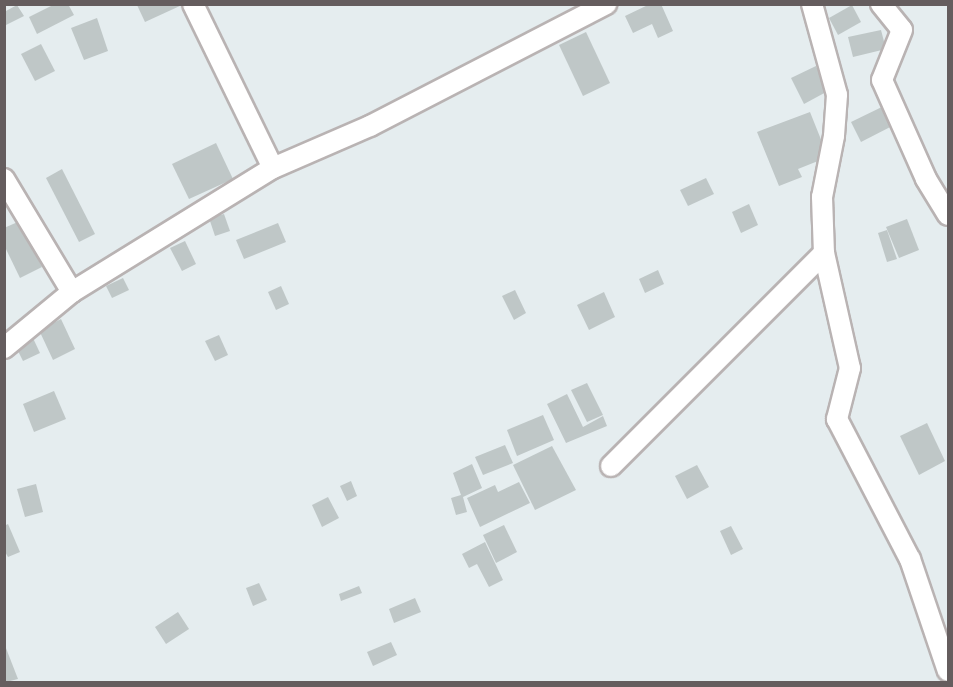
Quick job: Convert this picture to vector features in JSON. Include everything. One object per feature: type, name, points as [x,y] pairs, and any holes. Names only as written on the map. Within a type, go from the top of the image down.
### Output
[{"type":"street","points":[[193,4],[273,168]]},
{"type":"street","points":[[4,348],[72,292],[273,168],[370,126],[606,4]]},
{"type":"street","points":[[812,4],[837,95],[834,136],[822,197],[824,253],[850,368],[837,419],[910,559],[948,671]]},
{"type":"street","points":[[881,4],[903,30],[882,80],[926,179],[948,215]]},
{"type":"street","points":[[4,179],[72,292]]},
{"type":"street","points":[[610,466],[824,253]]},
{"type":"building","points":[[55,4],[68,4],[74,15],[37,34],[29,17]]},
{"type":"building","points":[[650,4],[661,4],[673,31],[658,38],[652,24],[633,33],[625,16]]},
{"type":"building","points":[[17,5],[24,16],[4,26],[4,7],[6,11]]},
{"type":"building","points":[[137,5],[182,5],[145,22]]},
{"type":"building","points":[[852,5],[861,22],[838,35],[829,18]]},
{"type":"building","points":[[97,18],[108,51],[84,60],[71,28]]},
{"type":"building","points":[[881,30],[886,49],[853,57],[848,37]]},
{"type":"building","points":[[586,32],[610,83],[583,96],[559,45]]},
{"type":"building","points":[[41,44],[55,71],[35,81],[21,54]]},
{"type":"building","points":[[816,66],[828,91],[804,104],[791,78]]},
{"type":"building","points":[[888,104],[898,123],[861,142],[851,122]]},
{"type":"building","points":[[810,112],[828,157],[798,169],[802,177],[779,186],[757,132]]},
{"type":"building","points":[[216,143],[233,179],[189,199],[172,164]]},
{"type":"building","points":[[62,169],[95,234],[79,242],[46,178]]},
{"type":"building","points":[[706,178],[714,194],[688,206],[680,190]]},
{"type":"building","points":[[749,204],[758,225],[741,233],[732,212]]},
{"type":"building","points":[[224,214],[230,231],[215,236],[209,218]]},
{"type":"building","points":[[907,219],[919,250],[899,258],[886,227]]},
{"type":"building","points":[[20,221],[42,267],[20,278],[4,245],[4,228]]},
{"type":"building","points":[[278,223],[286,242],[244,259],[236,240]]},
{"type":"building","points":[[887,230],[897,259],[887,262],[878,233]]},
{"type":"building","points":[[185,241],[196,264],[182,271],[170,248]]},
{"type":"building","points":[[658,270],[664,284],[645,293],[639,279]]},
{"type":"building","points":[[123,278],[129,290],[112,298],[106,286]]},
{"type":"building","points":[[281,286],[289,304],[276,310],[268,292]]},
{"type":"building","points":[[515,290],[526,313],[514,320],[502,296]]},
{"type":"building","points":[[604,292],[615,317],[589,330],[577,305]]},
{"type":"building","points":[[61,319],[75,349],[53,360],[39,330]]},
{"type":"building","points":[[219,335],[228,355],[215,361],[205,341]]},
{"type":"building","points":[[32,336],[40,353],[23,361],[15,345]]},
{"type":"building","points":[[587,383],[603,415],[587,422],[571,390]]},
{"type":"building","points":[[54,391],[66,419],[34,432],[23,404]]},
{"type":"building","points":[[567,394],[583,427],[603,416],[607,426],[566,443],[547,404]]},
{"type":"building","points":[[543,415],[554,440],[517,456],[507,430]]},
{"type":"building","points":[[927,423],[945,461],[919,475],[900,436]]},
{"type":"building","points":[[505,445],[513,463],[483,475],[475,457]]},
{"type":"building","points":[[552,446],[576,490],[535,510],[513,465]]},
{"type":"building","points":[[472,464],[482,488],[463,497],[467,512],[456,515],[451,498],[461,495],[453,473]]},
{"type":"building","points":[[697,465],[709,487],[687,499],[675,476]]},
{"type":"building","points":[[351,481],[357,496],[347,501],[340,486]]},
{"type":"building","points":[[519,482],[530,503],[480,527],[467,498],[495,485],[498,492]]},
{"type":"building","points":[[36,484],[43,512],[25,517],[17,489]]},
{"type":"building","points":[[328,497],[339,518],[322,527],[312,505]]},
{"type":"building","points":[[8,524],[20,552],[8,557],[4,550],[4,526]]},
{"type":"building","points":[[504,525],[517,552],[496,563],[483,535]]},
{"type":"building","points":[[731,526],[743,549],[731,555],[720,531]]},
{"type":"building","points":[[485,542],[503,580],[489,587],[477,564],[469,568],[462,554]]},
{"type":"building","points":[[259,583],[267,600],[253,606],[246,588]]},
{"type":"building","points":[[359,586],[362,593],[341,601],[339,594]]},
{"type":"building","points":[[415,598],[421,612],[394,623],[389,609]]},
{"type":"building","points":[[178,612],[189,629],[166,644],[155,627]]},
{"type":"building","points":[[391,642],[397,655],[373,666],[367,652]]},
{"type":"building","points":[[4,643],[18,679],[6,682],[4,682]]}]
